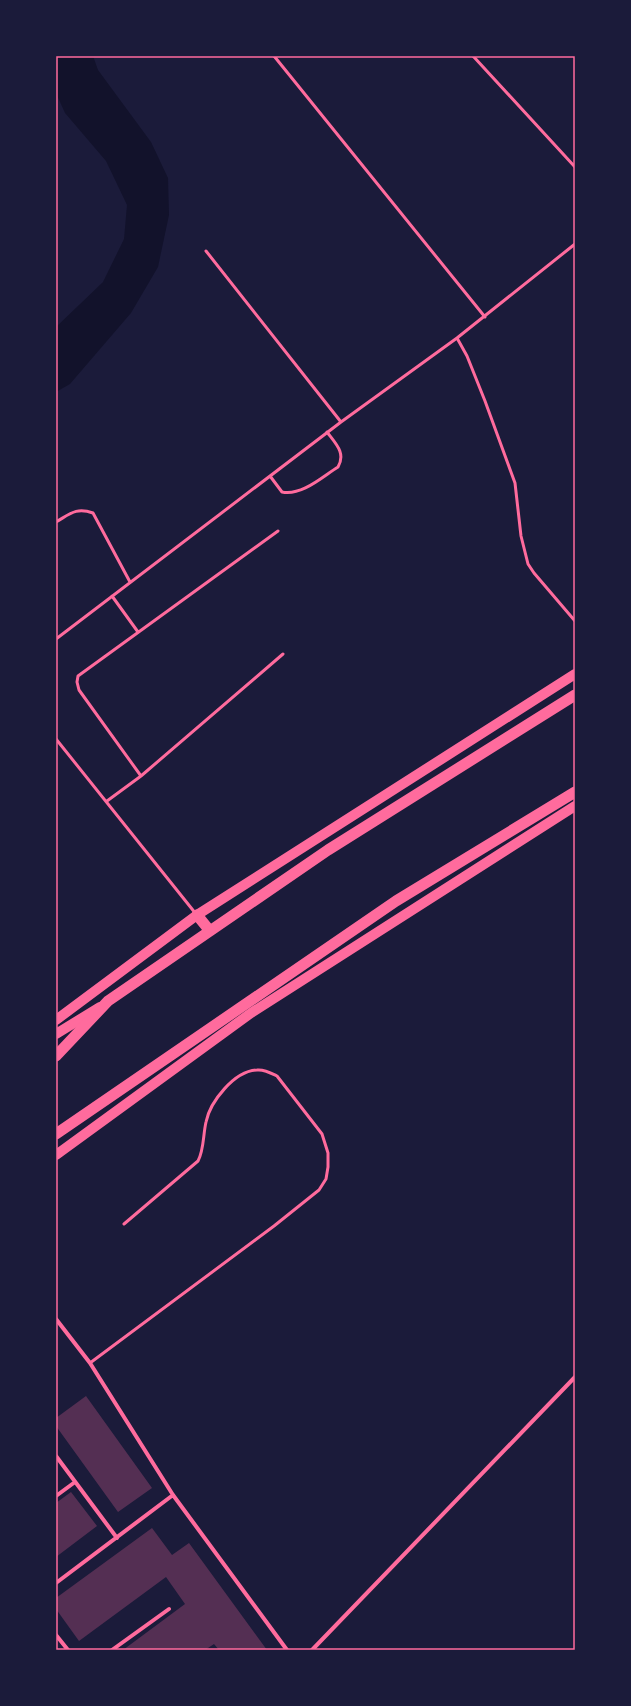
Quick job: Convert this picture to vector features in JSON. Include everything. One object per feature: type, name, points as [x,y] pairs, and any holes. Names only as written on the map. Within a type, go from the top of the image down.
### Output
[{"type":"highway","points":[[56,1056],[108,1001],[243,910],[328,850],[575,695]]},
{"type":"highway","points":[[56,1134],[396,902],[575,792]]},
{"type":"highway","points":[[197,915],[210,931]]},
{"type":"main road","points":[[56,1020],[197,915],[575,674]]},
{"type":"main road","points":[[56,1155],[251,1013],[575,806]]},
{"type":"main road","points":[[56,1034],[108,1001]]},
{"type":"street","points":[[56,1319],[90,1363],[172,1495],[287,1650]]},
{"type":"street","points":[[312,1650],[575,1377]]},
{"type":"street","points":[[56,1456],[117,1538]]},
{"type":"street","points":[[56,1496],[75,1482]]},
{"type":"street","points":[[56,1583],[172,1495]]},
{"type":"street","points":[[112,1650],[169,1609]]},
{"type":"street","points":[[56,1635],[68,1650]]},
{"type":"lane","points":[[274,56],[485,317]]},
{"type":"lane","points":[[473,56],[575,167]]},
{"type":"lane","points":[[56,639],[340,422],[485,317],[575,244]]},
{"type":"lane","points":[[206,251],[340,422]]},
{"type":"lane","points":[[457,338],[467,356],[486,401],[515,483],[521,536],[528,564],[575,621]]},
{"type":"lane","points":[[270,476],[282,492],[289,494],[298,492],[338,467],[342,460],[341,452],[327,432]]},
{"type":"lane","points":[[56,522],[72,513],[83,510],[93,513],[130,582]]},
{"type":"lane","points":[[141,776],[79,690],[77,682],[78,676],[278,531]]},
{"type":"lane","points":[[112,596],[138,632]]},
{"type":"lane","points":[[107,801],[141,776],[283,654]]},
{"type":"lane","points":[[56,739],[197,915]]},
{"type":"lane","points":[[90,1363],[274,1226],[319,1190],[326,1178],[328,1167],[328,1153],[322,1134],[277,1076],[268,1072],[256,1070],[239,1076],[220,1092],[209,1111],[204,1130],[201,1155],[198,1161],[124,1224]]},
{"type":"shaded area","points":[[56,56],[93,56],[98,70],[151,142],[168,178],[169,215],[158,267],[131,313],[70,384],[56,392],[56,327],[103,282],[124,239],[127,205],[106,161],[65,113],[56,93]]},
{"type":"building","points":[[86,1396],[152,1488],[118,1512],[56,1426],[56,1418]]},
{"type":"building","points":[[71,1492],[97,1526],[56,1557],[56,1503]]},
{"type":"building","points":[[152,1528],[172,1555],[189,1543],[267,1650],[219,1650],[214,1644],[205,1650],[123,1650],[185,1604],[166,1577],[79,1641],[56,1609],[56,1598]]}]
